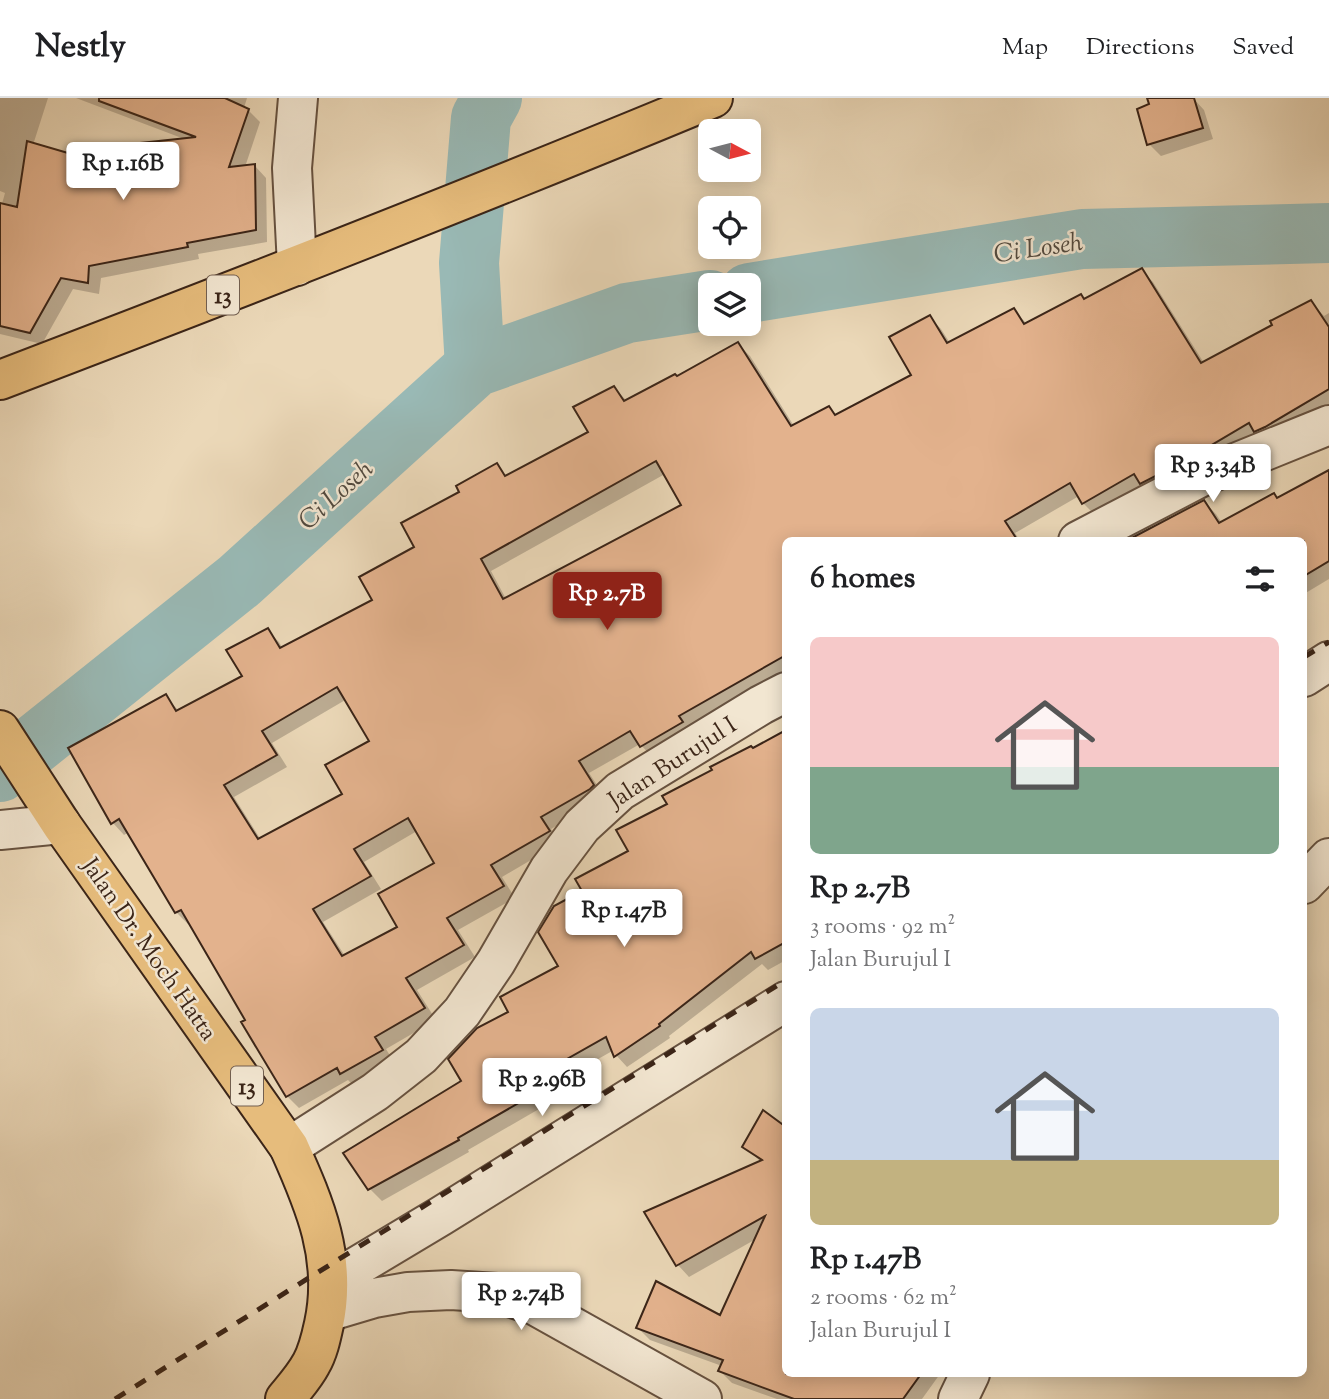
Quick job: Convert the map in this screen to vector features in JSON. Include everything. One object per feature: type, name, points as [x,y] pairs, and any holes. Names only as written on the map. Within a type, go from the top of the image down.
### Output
[{"type":"highway","name":"13","points":[[0,380],[530,174],[713,98]]},
{"type":"highway","name":"13","points":[[0,730],[55,814]]},
{"type":"highway","name":"Jalan Dr. Moch Hatta","points":[[55,814],[289,1147],[305,1183],[322,1229],[329,1265],[328,1298],[320,1343],[311,1364],[285,1399]]},
{"type":"street","points":[[297,266],[292,168],[298,98]]},
{"type":"street","points":[[1086,537],[1203,476],[1329,425]]},
{"type":"street","points":[[1307,675],[1329,661]]},
{"type":"street","name":"Jalan Burujul I","points":[[289,1147],[341,1115],[421,1056],[462,1012],[496,962],[549,870],[582,825],[620,791],[782,694]]},
{"type":"street","points":[[0,830],[55,814]]},
{"type":"street","points":[[1307,881],[1329,858]]},
{"type":"street","points":[[328,1298],[441,1216],[782,1003]]},
{"type":"street","points":[[328,1298],[374,1298],[408,1292],[451,1290],[497,1293],[534,1305],[702,1399]]},
{"type":"street","points":[[958,1399],[969,1377]]},
{"type":"building","points":[[99,98],[225,98],[249,109],[229,167],[255,164],[256,230],[187,243],[188,247],[89,266],[88,283],[61,278],[30,333],[0,326],[0,203],[17,207],[27,141],[116,167],[113,146],[196,137],[99,101]]},
{"type":"building","points":[[1147,98],[1194,98],[1203,128],[1147,145],[1137,109],[1149,104]]},
{"type":"building","points":[[1142,268],[1201,363],[1272,325],[1270,321],[1311,300],[1329,327],[1329,389],[1254,432],[1249,423],[1140,484],[1134,474],[1082,504],[1070,483],[1005,521],[1015,537],[782,537],[782,657],[679,716],[683,722],[640,747],[630,731],[579,761],[594,785],[541,817],[550,831],[491,865],[504,886],[447,918],[464,945],[406,978],[425,1008],[375,1037],[383,1050],[340,1074],[337,1068],[286,1097],[241,1022],[245,1020],[181,910],[175,913],[119,819],[111,824],[68,748],[166,694],[176,711],[242,676],[226,650],[268,628],[280,648],[372,600],[359,577],[414,547],[401,523],[459,492],[456,486],[497,463],[505,476],[588,432],[573,407],[614,386],[624,401],[675,374],[677,376],[738,342],[791,426],[829,406],[835,415],[911,375],[889,337],[930,315],[947,343],[1014,308],[1024,324],[1081,294],[1084,299]],"holes":[[[656,461],[681,505],[503,599],[481,559]],[[337,687],[369,741],[325,765],[342,794],[258,839],[224,785],[277,755],[262,731]],[[408,818],[434,863],[378,894],[397,927],[342,956],[313,909],[371,876],[354,849]]]},
{"type":"building","points":[[1329,470],[1329,561],[1307,574],[1307,537],[1134,537],[1204,500],[1219,523],[1274,493],[1277,498]]},
{"type":"building","points":[[782,732],[782,944],[755,959],[751,952],[659,1024],[660,1026],[614,1057],[606,1037],[521,1085],[529,1097],[458,1138],[459,1140],[368,1190],[343,1153],[461,1081],[448,1059],[477,1028],[508,1012],[500,997],[558,966],[538,932],[554,906],[582,891],[575,879],[628,851],[616,830],[667,804],[662,796],[712,770],[710,767],[751,746],[753,748]]},
{"type":"building","points":[[763,1110],[782,1124],[782,1377],[919,1377],[903,1399],[794,1399],[718,1371],[723,1360],[636,1328],[656,1281],[720,1315],[765,1216],[676,1266],[644,1212],[762,1160],[742,1147]]},
{"type":"waterway","points":[[475,367],[469,263],[481,118],[492,98]]},
{"type":"waterway","name":"Ci Loseh","points":[[761,291],[1082,239],[1329,233]]},
{"type":"waterway","name":"Ci Loseh","points":[[0,772],[239,581],[475,367],[627,313],[698,302]]},
{"type":"railway","points":[[1307,655],[1329,642]]},
{"type":"railway","points":[[115,1399],[782,982]]}]
